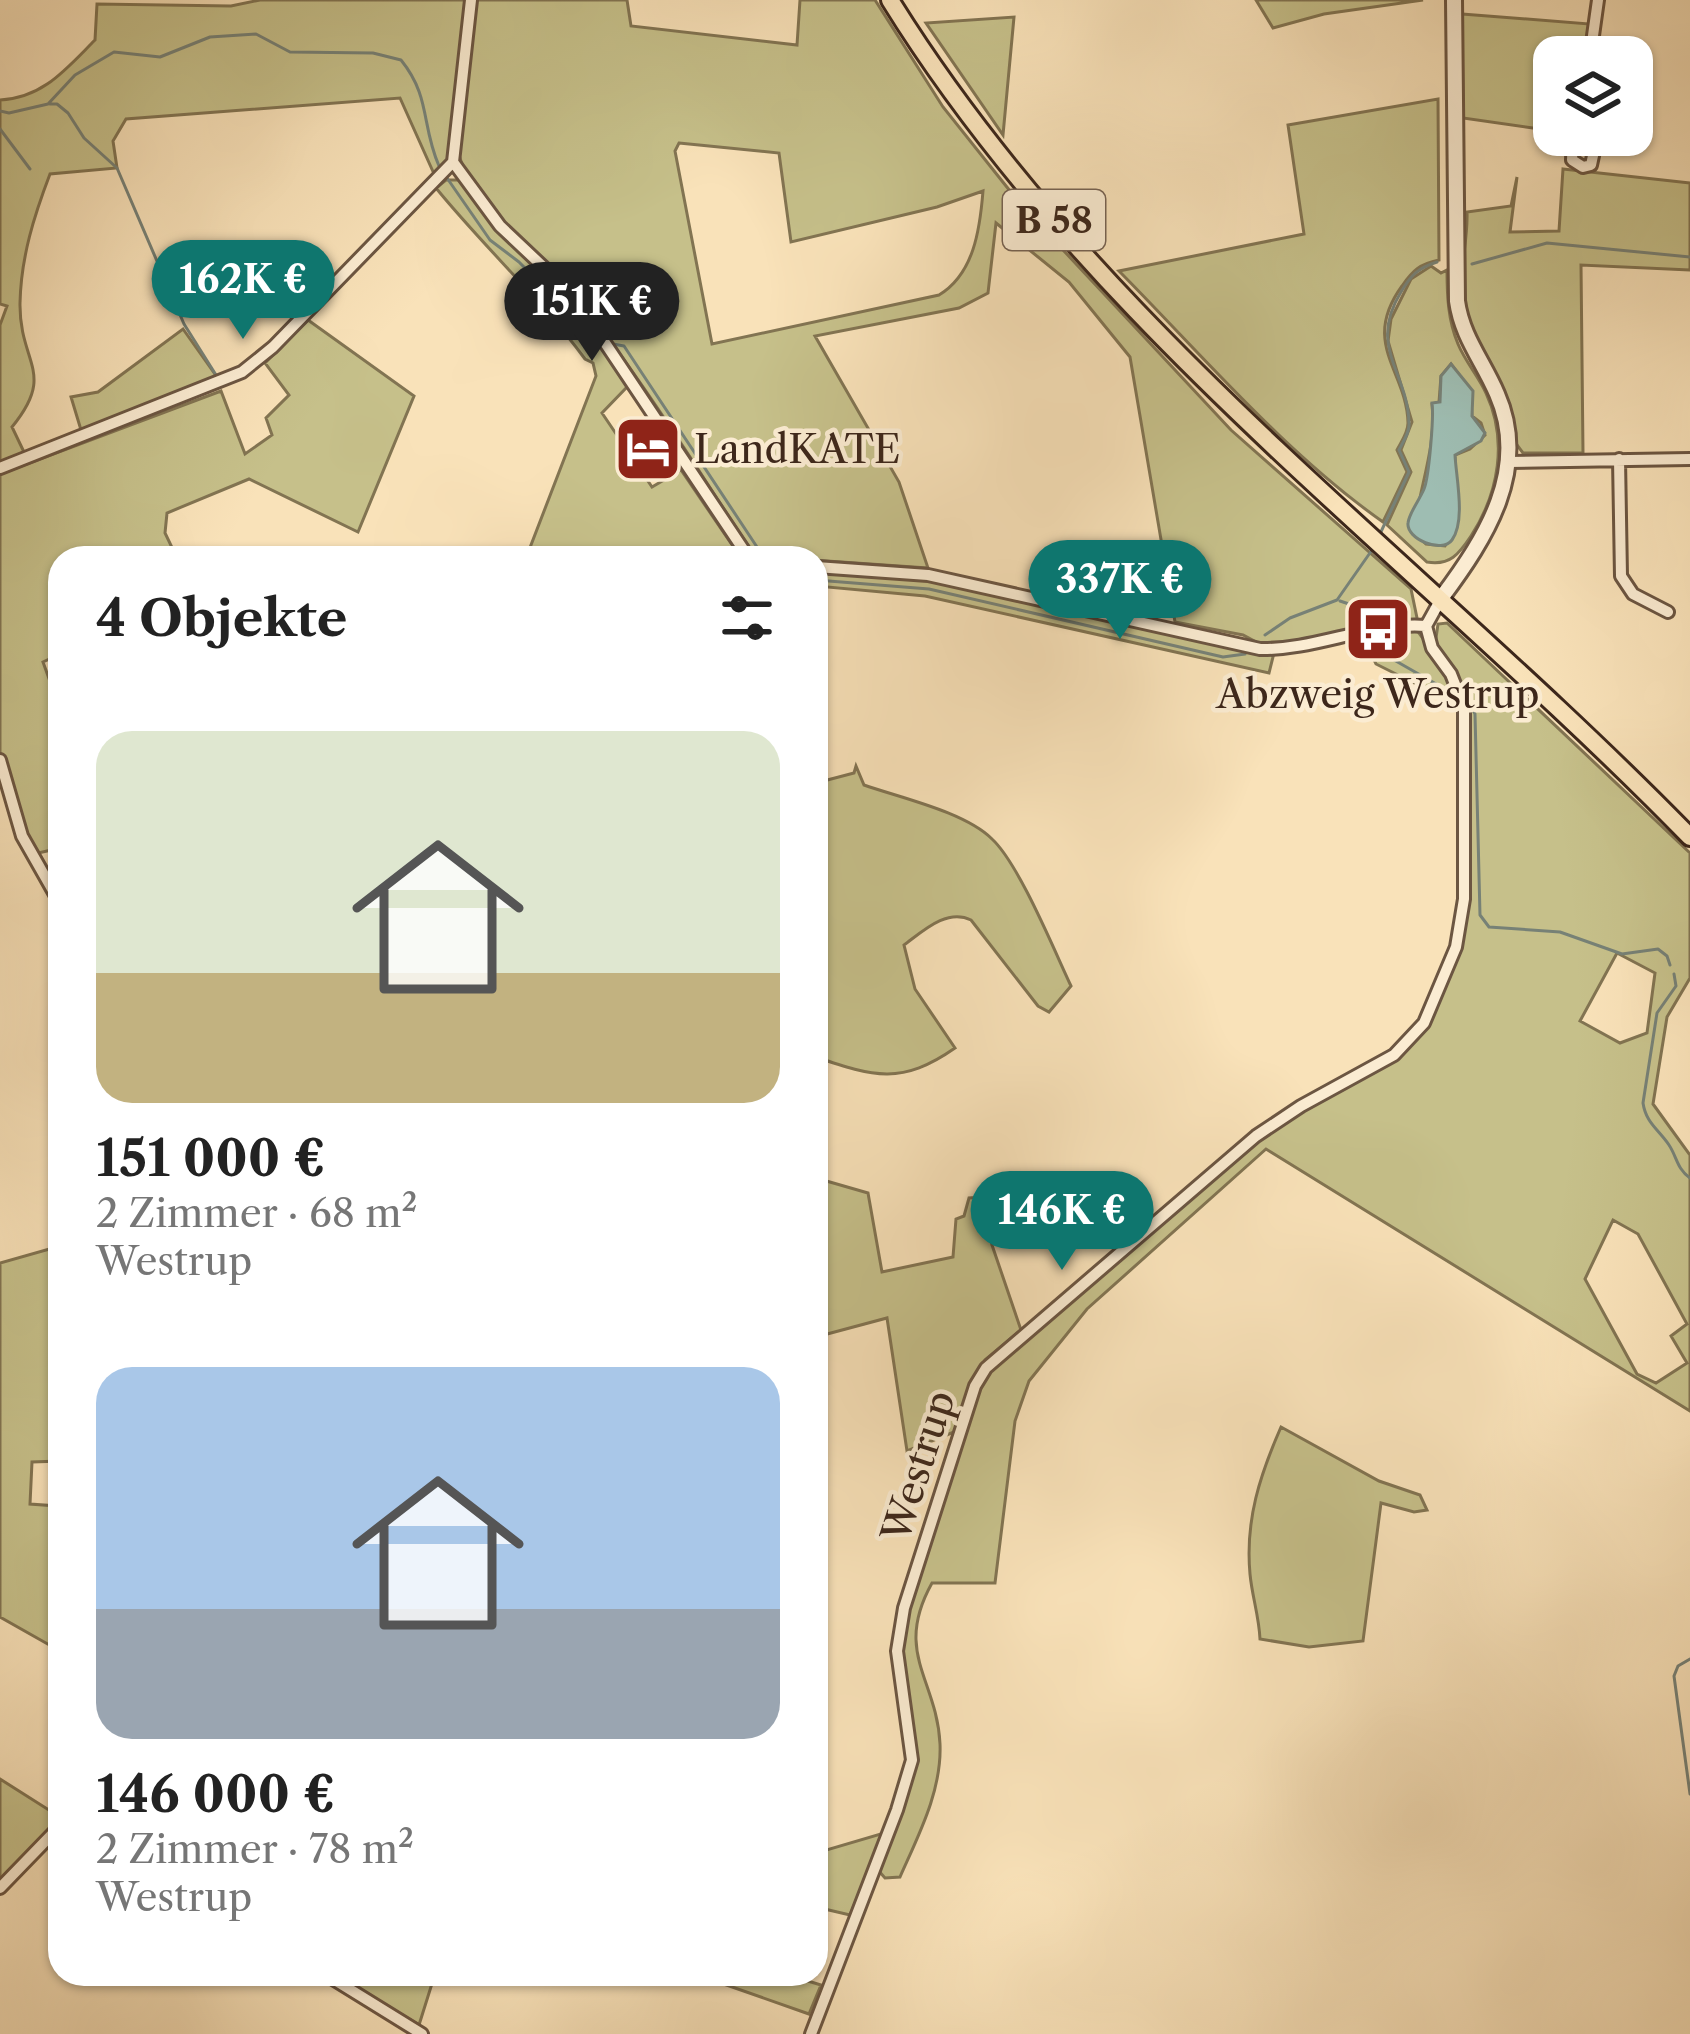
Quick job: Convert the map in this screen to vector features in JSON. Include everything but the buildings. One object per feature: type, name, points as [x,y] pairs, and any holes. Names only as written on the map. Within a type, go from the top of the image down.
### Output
[{"type":"main road","name":"B 58","points":[[890,0],[965,111],[1088,259],[1215,388],[1614,759],[1690,837]]},
{"type":"street","points":[[0,468],[242,372],[273,347],[453,162],[471,0]]},
{"type":"street","points":[[828,569],[928,575],[1260,649],[1278,650],[1377,626],[1426,626],[1491,523],[1508,462],[1502,406],[1468,342],[1457,301],[1454,0]]},
{"type":"street","points":[[1593,36],[1598,0]]},
{"type":"street","points":[[1572,156],[1583,166],[1591,165],[1594,156]]},
{"type":"street","points":[[453,162],[500,226],[573,296],[741,546]]},
{"type":"street","points":[[1619,459],[1621,576],[1633,595],[1668,612]]},
{"type":"street","points":[[1508,462],[1690,459]]},
{"type":"street","name":"Westrup","points":[[811,2034],[912,1760],[897,1651],[904,1608],[965,1408],[986,1368],[1256,1136],[1394,1055],[1424,1023],[1456,947],[1464,899],[1464,706],[1451,674],[1432,648],[1426,626]]},
{"type":"street","points":[[0,760],[4,788],[22,836],[48,882]]},
{"type":"street","points":[[0,1888],[48,1838]]},
{"type":"street","points":[[344,1986],[422,2034]]},
{"type":"shaded area","points":[[260,0],[466,0],[449,159],[435,176],[400,98],[126,119],[113,141],[117,168],[50,174],[44,190],[29,237],[21,286],[21,324],[34,380],[25,408],[12,427],[24,452],[0,463],[0,325],[7,306],[0,304],[0,100],[41,88],[74,61],[95,40],[97,4],[231,6]]},
{"type":"shaded area","points":[[472,0],[627,0],[631,26],[797,45],[800,0],[875,0],[943,107],[1022,206],[1231,430],[1411,589],[1417,618],[1414,623],[1376,624],[1281,645],[1175,622],[1130,357],[1069,282],[996,223],[988,293],[959,308],[815,336],[899,482],[928,568],[828,561],[828,546],[748,546],[610,341],[504,228],[469,179],[459,155]],"holes":[[[679,143],[779,153],[791,242],[937,207],[983,191],[968,263],[939,295],[712,344],[675,151]]]},
{"type":"shaded area","points":[[1256,0],[1423,0],[1324,14],[1273,28]]},
{"type":"shaded area","points":[[1462,14],[1590,24],[1588,36],[1533,36],[1533,128],[1463,118]]},
{"type":"shaded area","points":[[1014,17],[1003,135],[926,23]]},
{"type":"shaded area","points":[[1438,99],[1439,260],[1410,276],[1390,306],[1385,325],[1385,341],[1408,423],[1397,450],[1407,472],[1383,522],[1279,435],[1119,271],[1304,234],[1288,125]]},
{"type":"shaded area","points":[[1563,169],[1690,183],[1690,270],[1581,265],[1583,453],[1523,453],[1489,386],[1466,325],[1461,288],[1467,212],[1511,206],[1517,177],[1510,232],[1559,231]]},
{"type":"shaded area","points":[[446,180],[460,180],[485,213],[570,299],[627,387],[602,413],[652,487],[681,470],[733,546],[531,546],[596,376],[593,363],[436,188]]},
{"type":"shaded area","points":[[1431,266],[1441,273],[1447,270],[1455,335],[1486,393],[1497,429],[1494,484],[1481,519],[1462,548],[1442,562],[1427,562],[1387,525],[1411,472],[1401,450],[1412,422],[1388,341],[1391,319],[1411,279]],"holes":[[[1451,364],[1464,382],[1472,416],[1485,435],[1455,455],[1457,526],[1445,546],[1426,544],[1414,533],[1432,437],[1432,404],[1439,402],[1441,376]]]},
{"type":"shaded area","points":[[308,320],[414,396],[358,532],[249,479],[167,513],[165,533],[171,546],[48,546],[48,660],[43,662],[48,676],[48,851],[34,854],[0,756],[0,474],[221,391],[245,454],[272,435],[266,418],[289,395],[265,363]]},
{"type":"shaded area","points":[[183,329],[217,377],[81,430],[71,397],[98,392]]},
{"type":"shaded area","points":[[828,570],[928,577],[1274,653],[1269,673],[925,596],[828,587]]},
{"type":"shaded area","points":[[1447,623],[1690,853],[1690,978],[1667,1017],[1653,1104],[1690,1155],[1690,1411],[1266,1149],[1087,1309],[1029,1381],[1015,1421],[995,1583],[932,1583],[921,1607],[917,1648],[937,1721],[940,1762],[927,1813],[900,1877],[885,1878],[877,1869],[914,1760],[899,1650],[906,1609],[970,1410],[991,1366],[1257,1139],[1396,1057],[1428,1024],[1459,948],[1467,707],[1435,645],[1438,624]],"holes":[[[1617,953],[1655,973],[1647,1033],[1620,1043],[1580,1021]],[[1613,1220],[1638,1234],[1687,1324],[1671,1336],[1687,1363],[1656,1383],[1637,1374],[1585,1279]]]},
{"type":"shaded area","points":[[1416,629],[1449,675],[1462,707],[1376,664],[1361,634]]},
{"type":"shaded area","points":[[856,766],[864,785],[966,821],[1002,851],[1071,986],[1049,1012],[1038,1006],[971,920],[953,917],[904,945],[915,989],[955,1048],[919,1068],[887,1074],[828,1061],[828,780],[854,773]]},
{"type":"shaded area","points":[[828,1181],[868,1193],[882,1272],[953,1257],[956,1219],[964,1216],[969,1198],[983,1197],[992,1245],[1021,1330],[985,1360],[954,1432],[907,1451],[887,1318],[828,1334]]},
{"type":"shaded area","points":[[48,1249],[48,1461],[32,1462],[30,1504],[48,1505],[48,1644],[0,1617],[0,1263]]},
{"type":"shaded area","points":[[1281,1427],[1379,1481],[1420,1495],[1427,1510],[1414,1512],[1381,1503],[1363,1641],[1309,1647],[1260,1639],[1250,1574],[1250,1535],[1261,1480]]},
{"type":"shaded area","points":[[0,1779],[48,1809],[48,1834],[0,1883]]},
{"type":"shaded area","points":[[884,1833],[850,1915],[828,1910],[828,1849]]},
{"type":"shaded area","points":[[355,1986],[431,1986],[419,2025]]},
{"type":"shaded area","points":[[729,1986],[821,1986],[809,2014]]},
{"type":"water","points":[[1451,364],[1473,391],[1472,416],[1485,433],[1481,441],[1455,455],[1456,532],[1441,546],[1418,539],[1408,523],[1426,482],[1432,403],[1440,402],[1441,376]]},
{"type":"waterway","points":[[0,111],[48,104],[75,75],[114,52],[160,57],[210,37],[256,34],[290,52],[373,53],[401,60],[417,86],[439,166]]},
{"type":"waterway","points":[[50,104],[68,113],[84,138],[117,168],[184,324],[216,375]]},
{"type":"waterway","points":[[0,129],[30,169]]},
{"type":"waterway","points":[[447,178],[490,240],[519,262],[596,340]]},
{"type":"waterway","points":[[1472,264],[1547,243],[1690,257]]},
{"type":"waterway","points":[[1379,536],[1409,472],[1399,450],[1408,430],[1407,405],[1388,344],[1388,328],[1408,281],[1437,262]]},
{"type":"waterway","points":[[613,344],[624,346],[756,546]]},
{"type":"waterway","points":[[1265,635],[1290,618],[1337,600],[1372,550]]},
{"type":"waterway","points":[[828,581],[929,589],[1223,657],[1245,654]]},
{"type":"waterway","points":[[1340,601],[1358,607],[1368,618]]},
{"type":"waterway","points":[[1373,633],[1380,652],[1452,693]]},
{"type":"waterway","points":[[1469,701],[1475,714],[1480,915],[1489,927],[1560,932],[1622,954],[1658,949],[1670,965]]},
{"type":"waterway","points":[[1674,974],[1676,986],[1657,1013],[1643,1103],[1650,1121],[1690,1178]]},
{"type":"waterway","points":[[1690,1659],[1678,1666],[1674,1676],[1690,1794]]},
{"type":"place","name":"LandKATE","points":[[648,449]]},
{"type":"place","name":"Abzweig Westrup","points":[[1378,629]]}]
